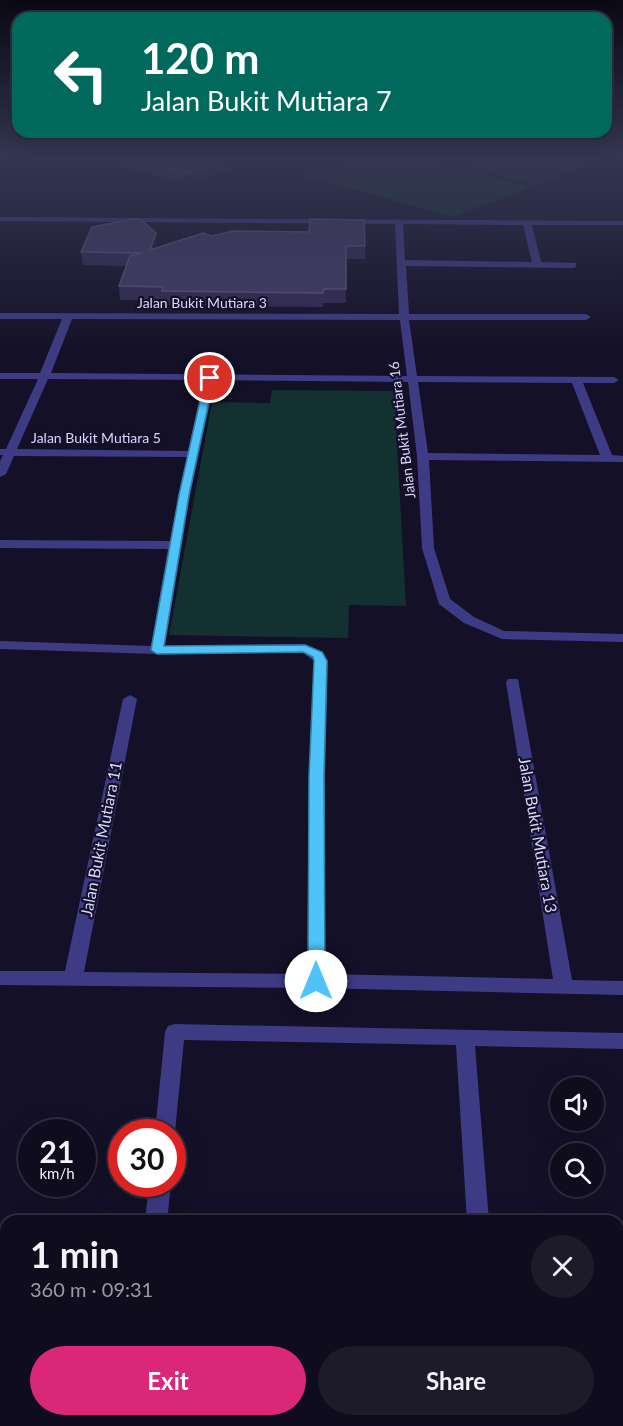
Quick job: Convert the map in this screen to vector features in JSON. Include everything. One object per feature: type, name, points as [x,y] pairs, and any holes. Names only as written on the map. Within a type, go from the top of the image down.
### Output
[{"type":"street","name":"Jalan Bukit Mutiara 16","points":[[399,222],[404,317],[423,456],[428,548],[444,601],[469,620],[502,635],[623,638]]},
{"type":"street","points":[[434,222],[623,223]]},
{"type":"street","points":[[527,223],[537,264]]},
{"type":"street","points":[[401,263],[573,265]]},
{"type":"street","name":"Jalan Bukit Mutiara 3","points":[[0,315],[586,317]]},
{"type":"street","points":[[0,474],[5,452],[44,377],[68,317]]},
{"type":"street","points":[[0,376],[614,380]]},
{"type":"street","points":[[157,650],[192,454],[210,378]]},
{"type":"street","points":[[576,379],[607,458]]},
{"type":"street","name":"Jalan Bukit Mutiara 5","points":[[5,452],[192,454]]},
{"type":"street","points":[[423,456],[623,459]]},
{"type":"street","points":[[0,544],[175,545]]},
{"type":"street","points":[[0,645],[157,650],[305,648],[312,651],[321,661],[317,777],[316,981]]},
{"type":"street","name":"Jalan Bukit Mutiara 13","points":[[513,682],[564,988]]},
{"type":"street","name":"Jalan Bukit Mutiara 11","points":[[73,979],[130,699]]},
{"type":"street","points":[[0,978],[316,981],[623,988]]},
{"type":"street","points":[[166,1119],[175,1032],[623,1041]]},
{"type":"street","points":[[465,1038],[478,1215]]},
{"type":"street","points":[[157,1215],[159,1197]]},
{"type":"green space","points":[[272,390],[394,391],[406,606],[349,605],[348,638],[169,635],[212,402],[270,403]]},
{"type":"building","points":[[121,222],[143,222],[156,233],[150,250],[203,233],[212,236],[233,231],[309,232],[310,222],[364,222],[365,246],[346,246],[346,289],[324,289],[323,293],[162,291],[163,287],[119,286],[130,256],[142,253],[81,252],[92,227]]},
{"type":"route","points":[[210,378],[184,495],[157,650],[226,651],[305,648],[318,655],[321,661],[317,777],[316,981]]}]
